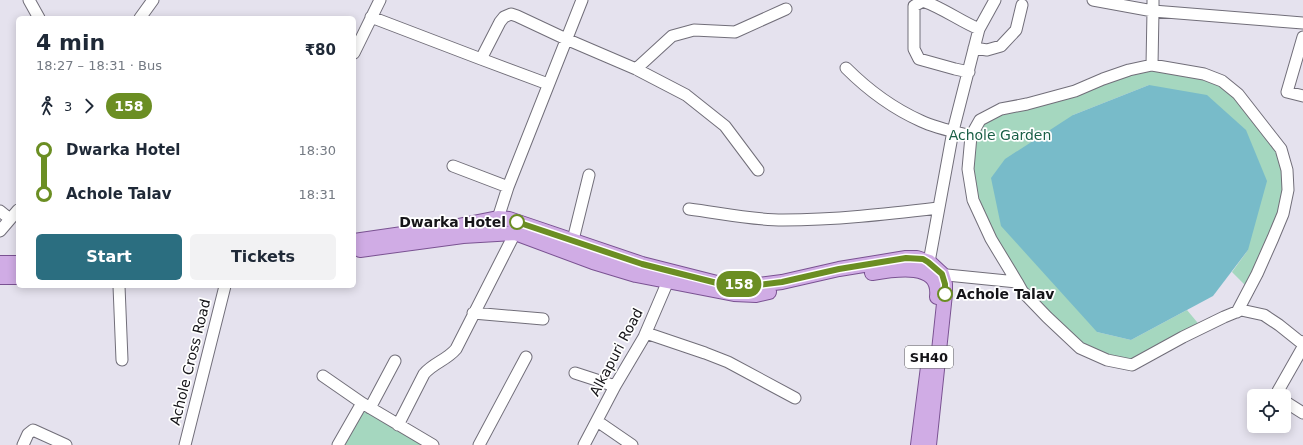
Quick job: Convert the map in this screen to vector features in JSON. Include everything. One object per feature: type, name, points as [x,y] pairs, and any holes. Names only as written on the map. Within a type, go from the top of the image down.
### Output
[{"type":"main road","points":[[356,241],[458,226],[498,218],[509,220],[571,247],[593,262],[636,275],[670,277],[734,294],[756,295],[882,271],[915,270],[928,267],[942,274]]},
{"type":"main road","points":[[356,250],[463,236],[515,233],[571,247]]},
{"type":"main road","points":[[0,263],[16,263]]},
{"type":"main road","name":"SH40","points":[[918,445],[937,295],[936,282],[928,267]]},
{"type":"main road","name":"SH40","points":[[929,445],[945,294],[945,284],[942,274]]},
{"type":"main road","points":[[0,277],[16,277]]},
{"type":"street","points":[[29,0],[38,16]]},
{"type":"street","points":[[141,16],[153,0]]},
{"type":"street","points":[[356,48],[380,0]]},
{"type":"street","points":[[493,234],[508,187],[582,0]]},
{"type":"street","points":[[928,267],[953,131],[979,29],[995,0]]},
{"type":"street","points":[[1093,0],[1153,5],[1303,23]]},
{"type":"street","points":[[969,72],[919,59],[914,49],[914,6],[923,1],[937,6],[966,24],[979,29]]},
{"type":"street","points":[[974,48],[987,50],[1001,46],[1016,30],[1022,5]]},
{"type":"street","points":[[1152,65],[1153,5]]},
{"type":"street","points":[[636,69],[672,36],[694,30],[735,32],[786,9]]},
{"type":"street","points":[[481,59],[504,17],[510,14],[517,16],[636,69],[686,95],[725,126],[758,170]]},
{"type":"street","points":[[371,17],[548,84]]},
{"type":"street","points":[[1303,37],[1287,92],[1303,96]]},
{"type":"street","points":[[1237,312],[1274,238],[1283,214],[1288,190],[1287,170],[1280,149],[1256,115],[1238,94],[1222,81],[1204,74],[1152,65],[1129,70],[1075,91],[1027,104],[1001,109],[980,120],[971,136],[968,168],[973,200],[991,239],[1022,291],[1080,348],[1107,360],[1132,364],[1183,337],[1237,312],[1241,310],[1264,315],[1299,341],[1303,342]]},
{"type":"street","points":[[846,68],[878,97],[922,121],[971,136]]},
{"type":"street","points":[[453,166],[508,187]]},
{"type":"street","points":[[571,247],[589,175]]},
{"type":"street","points":[[689,209],[782,220],[868,216],[938,208]]},
{"type":"street","points":[[0,211],[10,219]]},
{"type":"street","points":[[0,231],[16,212]]},
{"type":"street","points":[[398,424],[424,374],[429,368],[450,356],[456,349],[515,233]]},
{"type":"street","points":[[942,274],[1017,282]]},
{"type":"street","name":"Alkapuri Road","points":[[584,445],[615,386],[646,333],[670,277]]},
{"type":"street","points":[[119,288],[122,360]]},
{"type":"street","name":"Achole Cross Road","points":[[185,445],[224,288]]},
{"type":"street","points":[[473,313],[543,319]]},
{"type":"street","points":[[646,333],[728,362],[795,398]]},
{"type":"street","points":[[1279,389],[1303,347]]},
{"type":"street","points":[[479,445],[526,357]]},
{"type":"street","points":[[338,445],[366,406],[395,361]]},
{"type":"street","points":[[575,373],[615,386]]},
{"type":"street","points":[[323,376],[366,406],[433,445]]},
{"type":"street","points":[[1291,405],[1303,413]]},
{"type":"street","points":[[597,421],[632,445]]},
{"type":"street","points":[[23,445],[28,434],[34,430],[66,445]]},
{"type":"green space","name":"Achole Garden","points":[[1152,65],[1222,81],[1281,149],[1288,190],[1247,287],[1232,272],[1248,250],[1149,85],[1073,115],[1097,332],[1131,340],[1187,310],[1202,328],[1132,365],[1080,348],[1022,291],[973,200],[968,161],[980,120]]},
{"type":"green space","points":[[361,409],[424,445],[341,445]]},
{"type":"water","points":[[1149,85],[1207,95],[1246,130],[1267,181],[1248,250],[1213,296],[1131,340],[1097,332],[1001,226],[991,178],[1005,159],[1073,115]]},
{"type":"bus line","name":"158","points":[[517,222],[642,264],[717,283],[758,285],[782,282],[839,269],[906,258],[923,259],[942,274],[945,284],[945,294]]},
{"type":"place","name":"Dwarka Hotel","points":[[517,222]]},
{"type":"place","name":"Achole Talav","points":[[945,294]]}]
